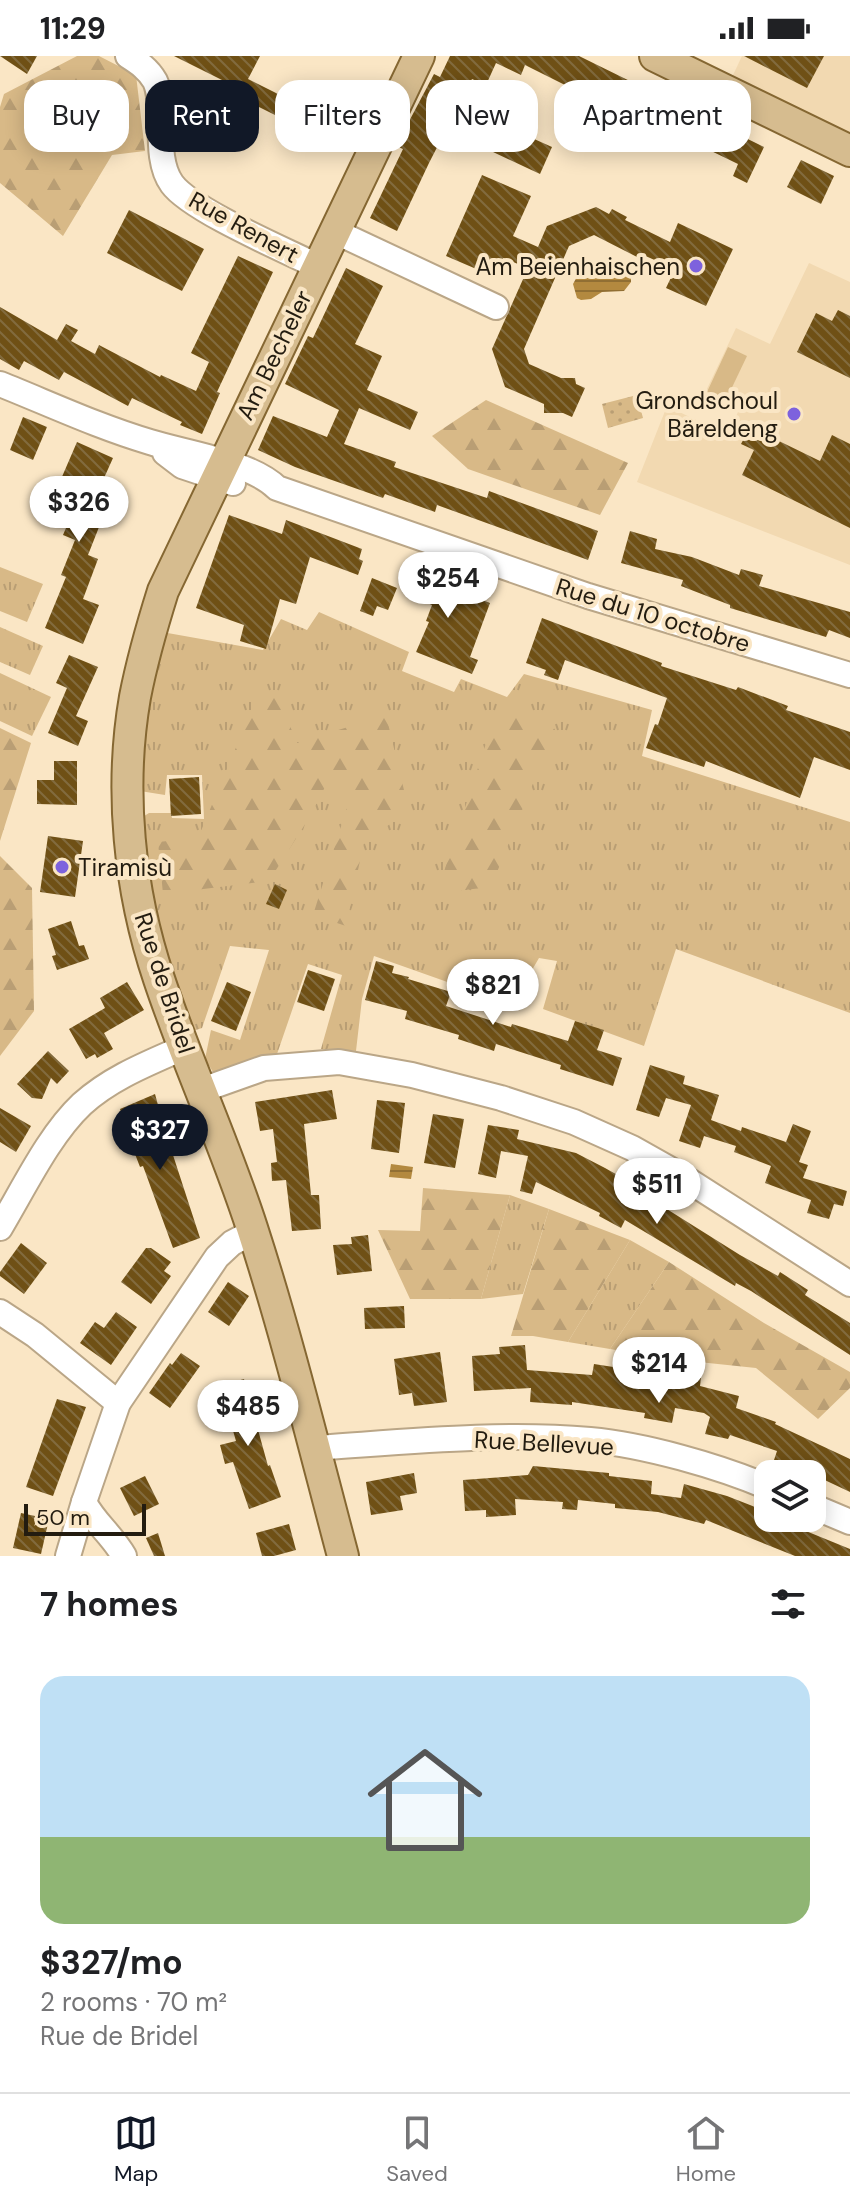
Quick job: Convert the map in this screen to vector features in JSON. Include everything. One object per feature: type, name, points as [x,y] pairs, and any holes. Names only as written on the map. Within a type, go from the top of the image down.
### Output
[{"type":"main road","name":"Am Becheler","points":[[219,470],[419,56]]},
{"type":"main road","points":[[655,56],[850,151]]},
{"type":"main road","name":"Rue de Bridel","points":[[219,470],[163,591],[146,646],[135,699],[129,753],[131,851],[139,904],[158,977],[253,1232],[343,1556]]},
{"type":"street","name":"Rue Renert","points":[[128,56],[145,67],[156,83],[162,161],[171,184],[195,204],[317,266]]},
{"type":"street","points":[[334,231],[496,307]]},
{"type":"street","points":[[0,384],[150,442],[182,466],[219,470]]},
{"type":"street","name":"Rue du 10 octobre","points":[[219,470],[265,491],[277,488],[588,596],[850,675]]},
{"type":"street","points":[[0,1228],[58,1133],[82,1104],[132,1070],[185,1047]]},
{"type":"street","points":[[202,1090],[264,1068],[339,1062],[412,1075],[501,1098],[574,1122],[632,1148],[680,1175],[850,1284]]},
{"type":"street","points":[[68,1556],[118,1403],[217,1257],[232,1243],[253,1232]]},
{"type":"street","points":[[0,1312],[35,1335],[118,1403]]},
{"type":"street","name":"Rue Bellevue","points":[[314,1448],[524,1437],[593,1440],[685,1459],[754,1482]]},
{"type":"street","points":[[84,1502],[89,1513],[113,1536],[124,1556]]},
{"type":"street","points":[[826,1512],[850,1522]]},
{"type":"shaded area","points":[[742,56],[850,56],[850,151],[751,102],[751,80],[731,80]]},
{"type":"shaded area","name":"Grondschoul Bäreldeng","points":[[809,263],[850,282],[850,565],[637,482],[667,406],[727,435],[738,412],[704,395],[736,328],[770,344]]},
{"type":"shaded area","points":[[616,265],[631,269],[631,282],[624,291],[602,292],[591,299],[577,298],[573,284],[579,273]]},
{"type":"shaded area","points":[[391,1164],[413,1167],[411,1179],[389,1177]]},
{"type":"green space","points":[[77,56],[99,56],[136,75],[145,151],[112,155],[63,236],[0,183],[0,107],[4,94],[24,84],[24,152],[129,152],[129,80],[31,80]]},
{"type":"green space","points":[[728,347],[747,356],[726,400],[707,392]]},
{"type":"green space","points":[[637,395],[643,418],[608,428],[602,404]]},
{"type":"green space","points":[[486,400],[628,463],[600,515],[468,469],[432,436]]},
{"type":"green space","points":[[0,567],[43,584],[27,622],[0,611]]},
{"type":"green space","points":[[319,612],[409,652],[402,671],[454,692],[461,679],[507,697],[524,674],[652,710],[642,756],[850,822],[850,1013],[676,949],[644,1046],[543,1009],[557,961],[539,958],[510,1008],[374,956],[362,999],[356,1051],[321,1049],[342,975],[308,964],[277,1054],[213,1072],[205,1059],[211,1030],[240,1040],[269,950],[230,946],[202,1028],[193,1031],[161,940],[150,895],[141,818],[149,813],[171,813],[172,818],[204,819],[202,775],[167,775],[165,795],[140,791],[144,727],[162,632],[263,650],[281,619],[307,630]]},
{"type":"green space","points":[[0,627],[43,646],[30,675],[0,662]]},
{"type":"green space","points":[[0,673],[51,697],[32,736],[0,721]]},
{"type":"green space","points":[[276,692],[297,743],[386,715],[409,811],[364,842],[346,926],[313,915],[350,798],[325,787],[269,881],[163,894],[158,842],[198,838],[258,695]]},
{"type":"green space","points":[[497,710],[555,729],[491,887],[437,893]]},
{"type":"green space","points":[[0,728],[31,743],[0,841]]},
{"type":"green space","points":[[0,856],[32,888],[34,1011],[0,1056]]},
{"type":"green space","points":[[423,1188],[510,1195],[481,1299],[410,1299],[378,1230],[420,1231]]},
{"type":"green space","points":[[510,1195],[549,1209],[523,1294],[481,1299]]},
{"type":"green space","points":[[549,1209],[630,1240],[568,1342],[511,1336]]},
{"type":"green space","points":[[630,1240],[669,1262],[610,1349],[568,1342]]},
{"type":"green space","points":[[669,1262],[764,1323],[850,1372],[850,1388],[818,1419],[756,1368],[610,1349]]},
{"type":"building","points":[[0,56],[37,56],[27,74]]},
{"type":"building","points":[[174,56],[260,56],[250,80],[222,80]]},
{"type":"building","points":[[450,56],[579,56],[628,80],[555,80],[525,65],[521,75],[496,63],[488,80],[431,80],[434,74],[440,77]]},
{"type":"building","points":[[744,56],[824,56],[807,88]]},
{"type":"building","points":[[259,84],[275,92],[275,115],[259,107]]},
{"type":"building","points":[[426,89],[426,152],[435,152],[397,231],[370,218],[402,152],[410,152],[410,119]]},
{"type":"building","points":[[538,141],[552,147],[540,174],[493,152],[538,152]]},
{"type":"building","points":[[751,141],[764,147],[747,183],[733,176],[738,164],[713,152],[751,152]]},
{"type":"building","points":[[801,160],[834,176],[821,204],[787,187]]},
{"type":"building","points":[[482,175],[531,196],[513,236],[538,247],[547,226],[596,207],[609,214],[612,209],[627,217],[625,220],[670,242],[678,223],[733,249],[706,306],[666,288],[675,269],[641,254],[639,258],[594,235],[569,246],[524,349],[529,364],[561,378],[575,378],[576,384],[585,388],[572,417],[563,413],[544,413],[544,404],[505,387],[492,349],[528,268],[503,258],[495,277],[446,256]]},
{"type":"building","points":[[129,210],[204,249],[182,291],[107,253]]},
{"type":"building","points":[[238,256],[273,272],[217,392],[220,393],[202,434],[132,398],[128,406],[64,372],[59,380],[24,361],[19,370],[0,359],[0,307],[57,340],[66,324],[78,330],[71,341],[95,354],[99,345],[160,377],[196,391],[209,362],[191,353]]},
{"type":"building","points":[[346,268],[383,286],[355,344],[382,356],[367,390],[418,412],[410,430],[359,408],[344,444],[396,462],[394,467],[487,498],[489,491],[598,531],[588,560],[437,505],[435,512],[385,494],[383,498],[295,467],[258,450],[273,416],[327,437],[339,410],[285,384],[308,336],[313,338]]},
{"type":"building","points":[[838,310],[850,316],[850,378],[797,352],[816,313],[832,321]]},
{"type":"building","points":[[23,417],[47,427],[33,460],[10,450]]},
{"type":"building","points":[[750,427],[820,461],[832,435],[850,444],[850,528],[742,475],[754,450],[741,444]]},
{"type":"building","points":[[77,442],[113,458],[87,516],[101,522],[88,555],[98,559],[83,599],[99,605],[83,644],[45,628],[66,577],[61,575],[75,540],[63,535],[80,495],[58,486]]},
{"type":"building","points":[[229,515],[282,534],[286,520],[362,549],[359,559],[363,561],[358,575],[310,557],[296,604],[280,599],[266,649],[240,641],[244,625],[196,608]]},
{"type":"building","points":[[630,531],[657,539],[655,549],[692,557],[739,575],[741,569],[763,575],[759,586],[850,612],[850,638],[829,630],[826,637],[730,608],[730,605],[681,586],[683,580],[621,563]]},
{"type":"building","points":[[414,564],[436,574],[433,581],[490,603],[470,657],[478,660],[472,674],[416,652],[429,622],[426,621],[432,605],[402,592]]},
{"type":"building","points":[[372,578],[397,588],[388,610],[377,606],[373,616],[360,611]]},
{"type":"building","points":[[542,618],[662,663],[661,666],[736,690],[738,687],[788,706],[786,710],[850,732],[850,770],[814,757],[800,798],[706,761],[704,767],[646,748],[667,698],[565,660],[558,680],[544,675],[546,670],[526,663]]},
{"type":"building","points":[[69,655],[98,667],[76,716],[88,721],[78,746],[48,733],[67,688],[56,683]]},
{"type":"building","points":[[54,761],[77,761],[77,805],[37,804],[37,780],[54,780]]},
{"type":"building","points":[[199,777],[201,814],[171,816],[169,779]]},
{"type":"building","name":"Tiramisù","points":[[48,836],[83,841],[75,897],[40,892]]},
{"type":"building","points":[[275,884],[287,890],[279,909],[266,904]]},
{"type":"building","points":[[71,921],[79,946],[84,945],[89,959],[57,970],[48,929]]},
{"type":"building","points":[[376,961],[394,966],[392,973],[451,992],[446,1006],[511,1027],[512,1024],[568,1041],[575,1021],[604,1030],[597,1050],[622,1058],[613,1086],[496,1044],[494,1051],[458,1039],[459,1035],[405,1019],[407,1011],[365,1000]]},
{"type":"building","points":[[308,970],[335,979],[324,1011],[297,1002]]},
{"type":"building","points":[[127,982],[144,1010],[104,1033],[113,1049],[97,1058],[95,1054],[86,1059],[69,1029],[105,1008],[100,998]]},
{"type":"building","points":[[227,982],[251,992],[236,1031],[211,1021]]},
{"type":"building","points":[[48,1051],[69,1071],[57,1084],[51,1078],[42,1099],[32,1098],[17,1084]]},
{"type":"building","points":[[650,1065],[685,1076],[683,1084],[719,1095],[711,1120],[786,1142],[793,1124],[811,1131],[799,1162],[808,1165],[803,1178],[847,1191],[843,1206],[834,1204],[829,1219],[807,1213],[811,1200],[765,1183],[771,1166],[734,1152],[736,1146],[704,1136],[700,1148],[679,1141],[691,1105],[666,1098],[659,1117],[636,1110]]},
{"type":"building","points":[[332,1090],[337,1119],[304,1124],[311,1195],[319,1195],[321,1229],[292,1231],[286,1180],[272,1181],[271,1163],[277,1162],[273,1129],[260,1131],[255,1102]]},
{"type":"building","points":[[155,1094],[164,1127],[145,1134],[155,1159],[172,1152],[200,1238],[173,1248],[120,1109]]},
{"type":"building","points":[[377,1100],[405,1103],[399,1153],[371,1149]]},
{"type":"building","points":[[0,1108],[31,1126],[16,1152],[0,1142]]},
{"type":"building","points":[[433,1114],[464,1119],[455,1168],[424,1163]]},
{"type":"building","points":[[488,1125],[519,1130],[517,1139],[576,1153],[648,1192],[646,1196],[740,1255],[778,1276],[780,1272],[808,1290],[805,1295],[850,1323],[850,1355],[751,1291],[736,1283],[735,1286],[625,1220],[621,1228],[599,1216],[600,1213],[536,1182],[532,1194],[520,1191],[528,1156],[501,1151],[496,1178],[478,1174]]},
{"type":"building","points":[[368,1235],[372,1271],[337,1275],[333,1245],[352,1244],[351,1237]]},
{"type":"building","points":[[21,1243],[47,1263],[24,1294],[0,1276]]},
{"type":"building","points":[[146,1248],[151,1248],[171,1262],[164,1271],[171,1276],[151,1304],[121,1282]]},
{"type":"building","points":[[228,1282],[249,1296],[229,1326],[208,1312]]},
{"type":"building","points":[[404,1306],[405,1328],[365,1329],[364,1308]]},
{"type":"building","points":[[116,1312],[137,1327],[111,1365],[80,1343],[95,1322],[104,1328]]},
{"type":"building","points":[[525,1345],[527,1370],[592,1375],[594,1364],[652,1373],[653,1369],[701,1378],[700,1386],[739,1396],[736,1408],[776,1422],[850,1459],[850,1492],[826,1481],[826,1460],[774,1460],[777,1451],[730,1435],[728,1439],[705,1434],[710,1417],[704,1413],[675,1408],[672,1423],[644,1418],[645,1413],[572,1402],[572,1405],[530,1402],[531,1388],[474,1391],[472,1356],[500,1354],[499,1347]]},
{"type":"building","points":[[440,1352],[447,1402],[414,1406],[412,1393],[399,1395],[394,1359]]},
{"type":"building","points":[[181,1353],[200,1366],[170,1408],[149,1393]]},
{"type":"building","points":[[244,1379],[268,1466],[281,1497],[249,1509],[233,1462],[225,1464],[220,1445],[236,1441],[220,1386]]},
{"type":"building","points":[[57,1399],[86,1407],[53,1496],[26,1487]]},
{"type":"building","points":[[533,1466],[609,1473],[609,1476],[652,1481],[651,1494],[681,1498],[684,1484],[754,1507],[754,1532],[808,1532],[850,1549],[850,1556],[795,1556],[706,1520],[704,1524],[658,1512],[615,1508],[615,1504],[578,1500],[577,1510],[562,1509],[563,1502],[515,1499],[516,1515],[486,1517],[486,1510],[465,1511],[463,1480],[528,1475]]},
{"type":"building","points":[[414,1473],[417,1493],[400,1496],[403,1510],[371,1515],[366,1482]]},
{"type":"building","points":[[145,1476],[159,1504],[134,1516],[120,1488]]},
{"type":"building","points":[[21,1513],[49,1519],[41,1554],[13,1548]]},
{"type":"building","points":[[289,1524],[296,1550],[262,1556],[256,1533]]},
{"type":"building","points":[[158,1533],[165,1556],[154,1556],[146,1538]]},
{"type":"place","name":"Am Beienhaischen","points":[[696,266]]},
{"type":"place","name":"Grondschoul Bäreldeng","points":[[794,414]]},
{"type":"place","name":"Tiramisù","points":[[62,867]]}]
